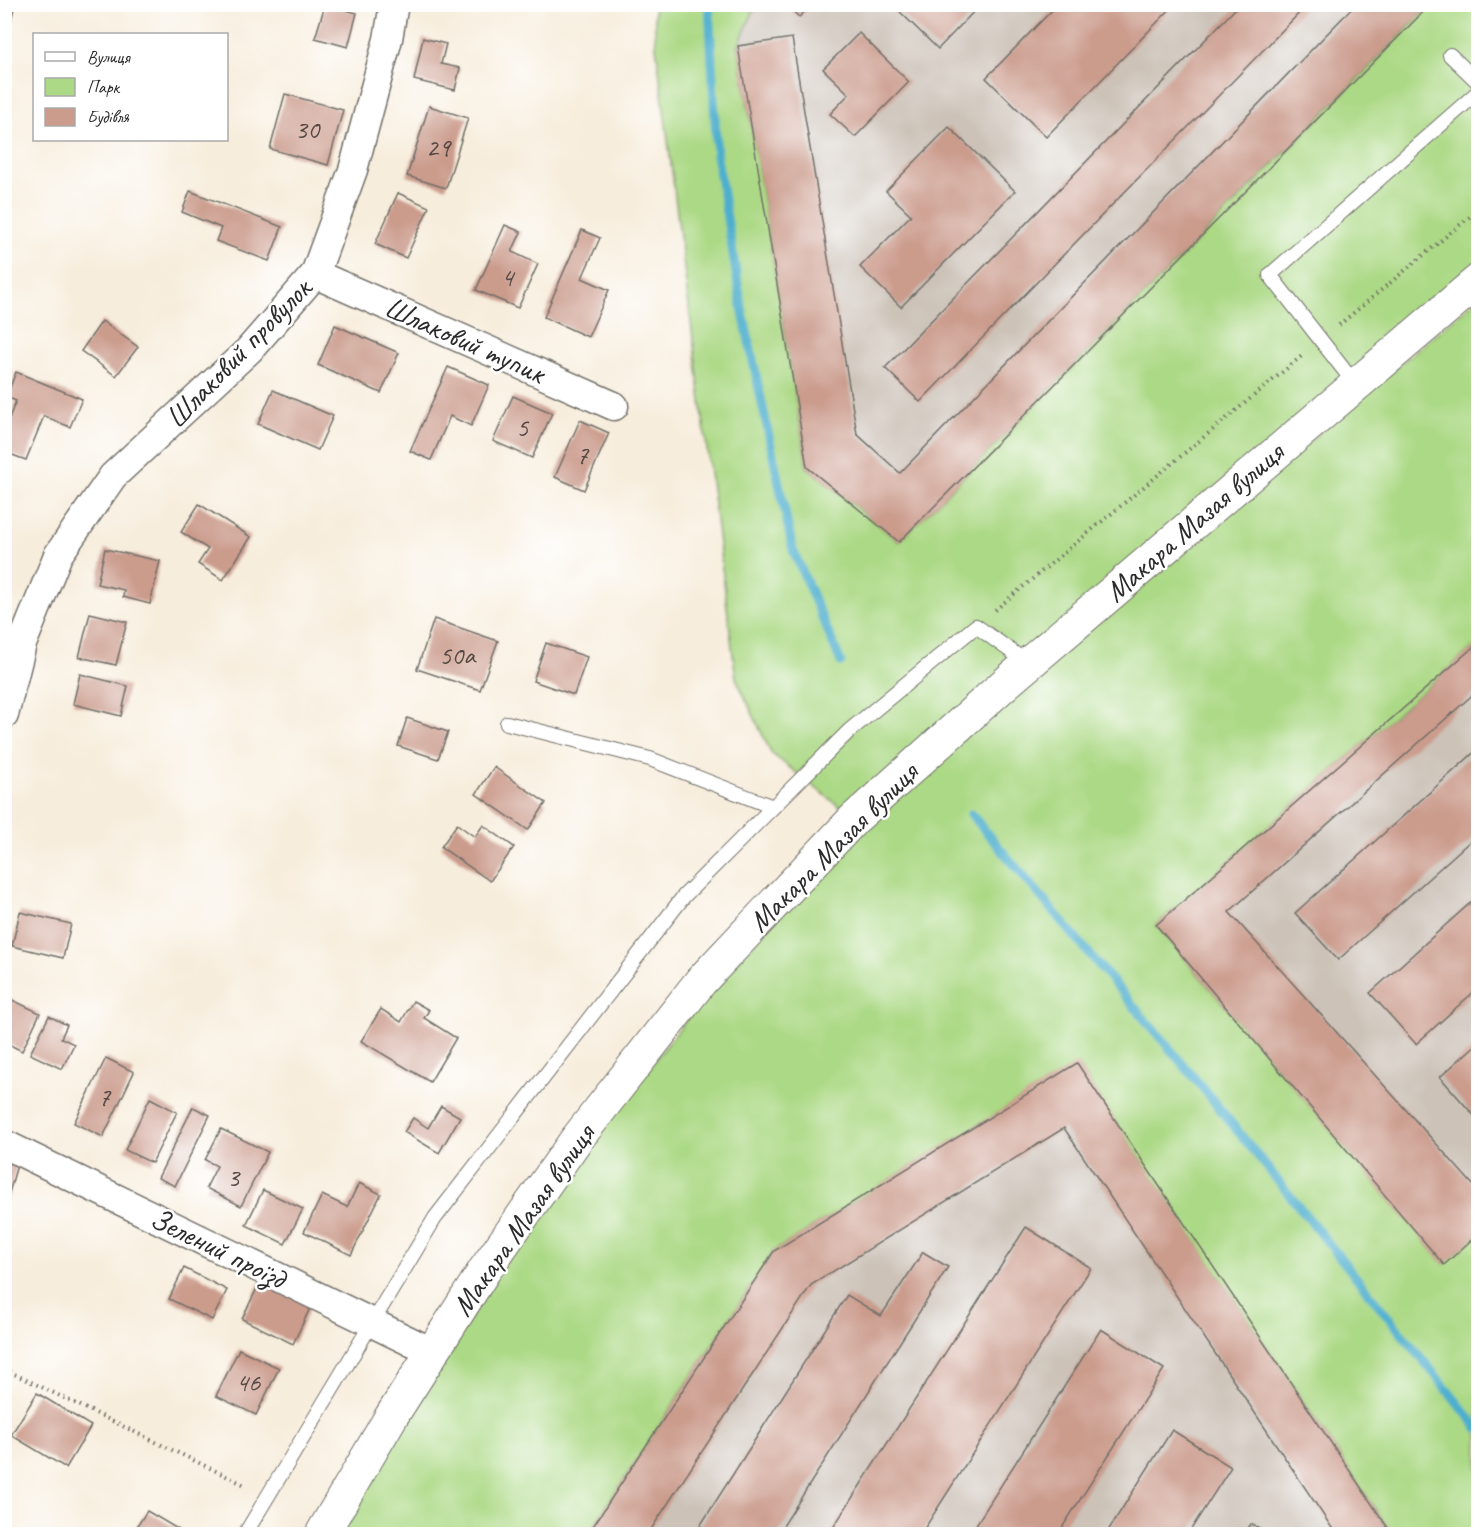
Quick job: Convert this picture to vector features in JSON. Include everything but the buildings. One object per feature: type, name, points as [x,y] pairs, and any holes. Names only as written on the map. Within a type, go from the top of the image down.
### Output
[{"type":"main road","name":"Макара Мазая вулиця","points":[[322,1534],[484,1271],[576,1140],[701,981],[854,819],[1029,664],[1355,384],[1479,281]]},
{"type":"street","name":"Шлаковий провулок","points":[[4,715],[22,644],[58,555],[113,476],[249,350],[315,274],[353,170],[388,39],[394,4]]},
{"type":"street","name":"Шлаковий тупик","points":[[315,274],[614,406]]},
{"type":"street","name":"Зелений проїзд","points":[[4,1144],[432,1352]]},
{"type":"lane","points":[[1450,55],[1479,82]]},
{"type":"lane","points":[[1355,384],[1270,275],[1479,92]]},
{"type":"lane","points":[[245,1534],[435,1218],[684,896],[849,730],[976,626],[1029,664]]},
{"type":"lane","points":[[507,723],[650,759],[773,807]]},
{"type":"path","points":[[976,626],[1479,210]]},
{"type":"path","points":[[4,1369],[268,1497]]},
{"type":"shaded area","points":[[756,5],[1431,5],[899,542],[807,467],[738,46]]},
{"type":"shaded area","points":[[1478,643],[1478,1234],[1444,1265],[1156,925]]},
{"type":"shaded area","points":[[1077,1063],[1392,1534],[589,1534],[774,1251]]},
{"type":"green space","points":[[654,5],[756,5],[738,46],[807,467],[899,542],[1431,5],[1478,5],[1478,270],[848,813],[771,753],[736,678],[656,46]]},
{"type":"green space","points":[[1478,298],[1478,643],[1156,925],[1444,1264],[1478,1234],[1478,1534],[1392,1534],[1077,1064],[774,1251],[588,1534],[337,1534],[494,1278],[587,1147],[710,990],[863,828],[1014,693]]},
{"type":"waterway","points":[[709,4],[717,158],[742,308],[793,550],[841,662]]},
{"type":"waterway","points":[[971,814],[1202,1087],[1478,1428]]}]
